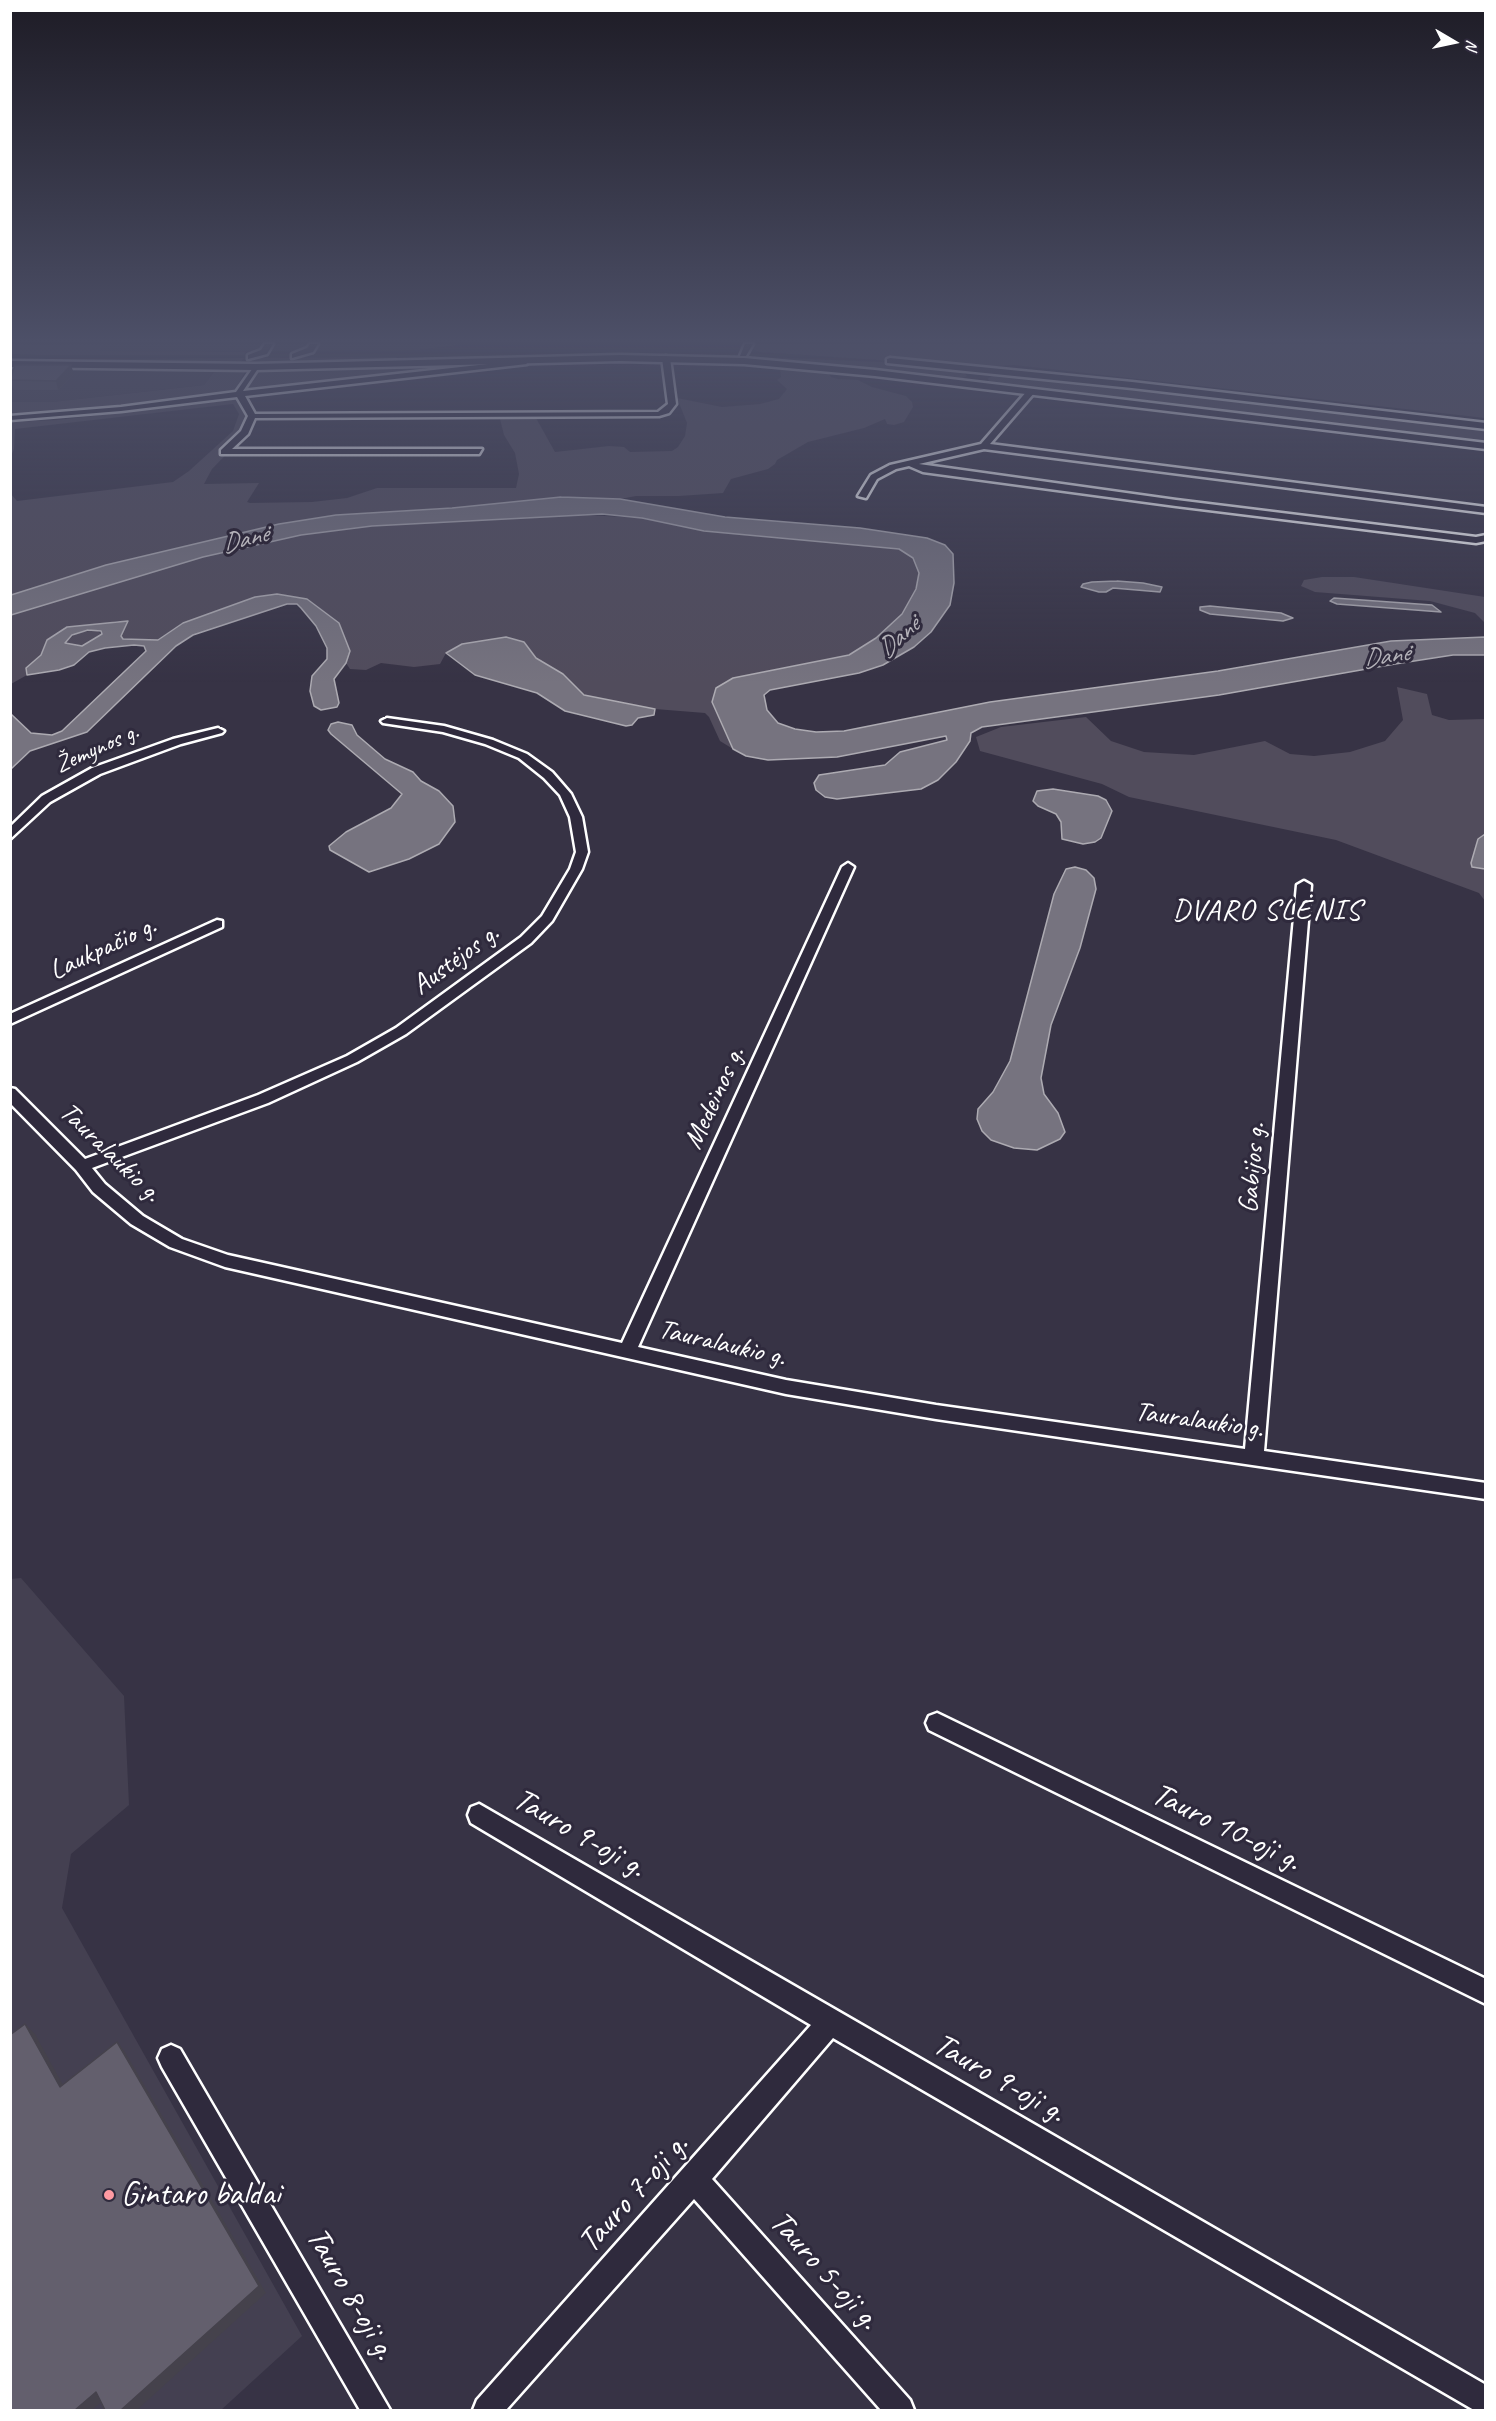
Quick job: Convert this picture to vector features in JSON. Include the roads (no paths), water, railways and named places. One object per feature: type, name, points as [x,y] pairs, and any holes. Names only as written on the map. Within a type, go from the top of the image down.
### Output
[{"type":"street","points":[[863,496],[874,477],[910,463],[936,457]]},
{"type":"street","points":[[1070,457],[1485,510]]},
{"type":"street","points":[[910,463],[923,469],[1142,498],[1476,540],[1485,538]]},
{"type":"street","name":"Austėjos g.","points":[[82,1166],[263,1099],[352,1059],[410,1024],[526,940],[547,918],[576,869],[582,852],[576,817],[566,794],[548,775],[523,756],[489,742],[444,729],[387,722]]},
{"type":"street","name":"Žemynos g.","points":[[10,835],[46,799],[96,771],[177,741],[218,731]]},
{"type":"street","name":"Medeinos g.","points":[[628,1350],[848,867]]},
{"type":"street","name":"Gabijos g.","points":[[1254,1456],[1304,885]]},
{"type":"street","name":"Laukpačio g.","points":[[10,1020],[217,924]]},
{"type":"street","name":"Tauralaukio g.","points":[[10,1093],[82,1166],[99,1188],[137,1221],[176,1243],[225,1261],[490,1322],[820,1393],[936,1412],[1485,1491]]},
{"type":"street","name":"Tauro 10-oji g.","points":[[937,1723],[1485,1992]]},
{"type":"street","name":"Tauro 9-oji g.","points":[[479,1815],[830,2022],[1485,2401]]},
{"type":"street","name":"Tauro 7-oji g.","points":[[487,2410],[694,2179],[830,2022]]},
{"type":"street","name":"Tauro 8-oji g.","points":[[171,2058],[376,2410]]},
{"type":"street","name":"Tauro 5-oji g.","points":[[694,2179],[900,2410]]},
{"type":"water","name":"Danė","points":[[561,497],[620,499],[725,517],[860,528],[927,538],[945,545],[953,554],[954,583],[950,605],[931,632],[914,647],[883,665],[859,673],[770,690],[764,695],[767,710],[778,723],[795,729],[816,732],[844,731],[990,702],[1218,671],[1391,641],[1485,637],[1485,655],[1453,655],[1219,695],[982,727],[971,733],[970,741],[956,762],[938,780],[921,789],[837,799],[825,797],[816,790],[814,783],[819,775],[885,765],[900,752],[947,740],[946,736],[837,757],[768,760],[746,756],[733,749],[712,702],[716,688],[733,678],[849,655],[876,638],[902,614],[916,589],[919,573],[913,558],[899,549],[704,531],[642,518],[602,514],[372,526],[301,535],[203,557],[11,615],[11,595],[106,565],[279,524],[336,515],[452,508]]},
{"type":"water","points":[[1117,581],[1162,587],[1160,592],[1113,588],[1106,592],[1099,592],[1081,587],[1083,584],[1092,582]]},
{"type":"water","points":[[277,594],[307,599],[339,623],[350,651],[346,663],[334,679],[339,703],[337,707],[321,710],[314,706],[310,691],[312,676],[327,659],[327,648],[316,626],[301,608],[297,604],[287,604],[193,635],[176,646],[87,732],[30,751],[11,769],[11,714],[31,733],[52,735],[62,731],[146,651],[144,646],[134,645],[105,648],[89,652],[74,665],[27,675],[26,668],[41,655],[47,640],[67,627],[128,621],[121,636],[123,639],[158,640],[183,623],[255,597]],"holes":[[[88,630],[101,631],[102,634],[82,646],[65,643],[72,635]]]},
{"type":"water","points":[[1334,598],[1432,605],[1441,612],[1337,604],[1330,601]]},
{"type":"water","points":[[1200,607],[1281,613],[1293,618],[1283,621],[1210,614],[1200,610]]},
{"type":"water","points":[[506,637],[524,642],[536,658],[563,674],[584,695],[655,709],[654,715],[638,718],[632,725],[626,726],[565,711],[537,693],[475,675],[446,653],[462,644]]},
{"type":"water","points":[[338,722],[352,725],[357,735],[385,759],[413,772],[421,781],[439,791],[453,806],[455,822],[439,844],[409,859],[369,872],[330,850],[329,846],[346,832],[391,808],[402,794],[331,734],[328,730],[331,724]]},
{"type":"water","points":[[1053,789],[1098,796],[1106,800],[1112,811],[1101,838],[1095,842],[1083,844],[1062,839],[1061,822],[1056,814],[1038,806],[1033,801],[1037,791]]},
{"type":"water","points":[[1485,834],[1485,869],[1472,867],[1471,863],[1478,839]]},
{"type":"water","points":[[1075,867],[1086,870],[1094,878],[1096,889],[1080,948],[1051,1025],[1041,1078],[1044,1094],[1058,1113],[1065,1132],[1060,1139],[1037,1150],[1014,1148],[991,1140],[982,1131],[977,1119],[978,1109],[993,1092],[1010,1061],[1054,894],[1066,869]]},
{"type":"place","name":"Gintaro baldai","points":[[109,2195]]},
{"type":"district","name":"DVARO SLĖNIS","points":[[1267,911]]}]
